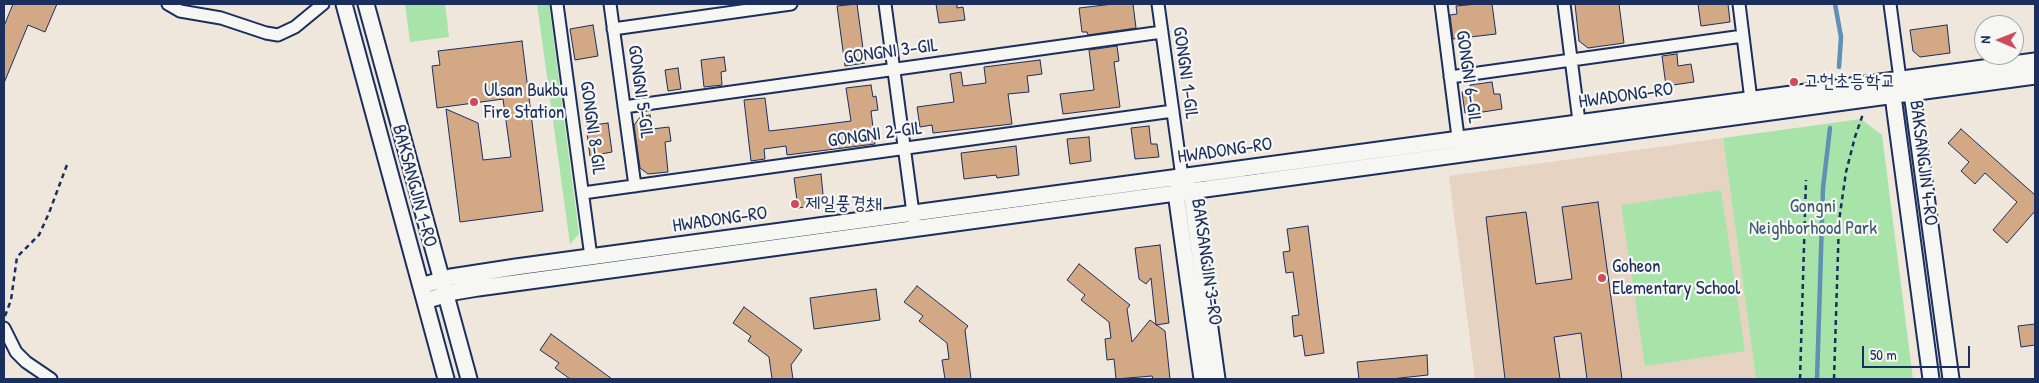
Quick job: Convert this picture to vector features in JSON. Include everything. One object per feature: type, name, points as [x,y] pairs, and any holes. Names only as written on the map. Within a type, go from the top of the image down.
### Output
[{"type":"street","points":[[168,4],[180,11],[220,18],[278,35],[295,27],[323,4]]},
{"type":"street","name":"BAKSANGJIN 1-RO","points":[[344,4],[446,379]]},
{"type":"street","name":"BAKSANGJIN 1-RO","points":[[366,4],[469,379]]},
{"type":"street","name":"GONGNI 8-GIL","points":[[557,4],[591,257]]},
{"type":"street","name":"GONGNI 5-GIL","points":[[610,4],[635,186]]},
{"type":"street","points":[[613,28],[791,4]]},
{"type":"street","points":[[885,4],[914,221]]},
{"type":"street","name":"GONGNI 1-GIL","points":[[1158,4],[1182,177]]},
{"type":"street","name":"GONGNI 6-GIL","points":[[1441,4],[1460,147]]},
{"type":"street","points":[[1564,4],[1580,130]]},
{"type":"street","points":[[1739,4],[1751,100]]},
{"type":"street","points":[[1890,4],[1900,79]]},
{"type":"street","name":"GONGNI 3-GIL","points":[[624,107],[1162,32]]},
{"type":"street","points":[[1450,77],[1743,36]]},
{"type":"street","name":"HWADONG-RO","points":[[1580,130],[1751,100],[2035,61]]},
{"type":"street","name":"HWADONG-RO","points":[[423,293],[444,287],[474,273],[591,257],[1184,192],[1460,147],[1580,130],[1893,96],[2035,76]]},
{"type":"street","name":"BAKSANGJIN 4-RO","points":[[1931,379],[1893,96],[1900,79],[1912,93],[1951,379]]},
{"type":"street","name":"GONGNI 2-GIL","points":[[583,193],[1173,111]]},
{"type":"street","name":"HWADONG-RO","points":[[444,287],[478,288],[914,221],[1182,177],[1460,147]]},
{"type":"street","name":"BAKSANGJIN 3-RO","points":[[1182,177],[1202,379]]},
{"type":"street","name":"BAKSANGJIN 3-RO","points":[[1184,192],[1217,379]]},
{"type":"street","points":[[4,328],[16,352],[26,362],[51,379]]},
{"type":"path","points":[[1834,379],[1839,221],[1846,172],[1864,112]]},
{"type":"path","points":[[4,317],[11,300],[17,258],[38,235],[49,213],[68,162]]},
{"type":"path","points":[[1800,379],[1806,180]]},
{"type":"shaded area","name":"Goheon Elementary School","points":[[1723,138],[1756,379],[1475,379],[1449,176]]},
{"type":"green space","points":[[405,4],[445,4],[449,37],[410,42]]},
{"type":"green space","points":[[537,4],[549,4],[579,234],[570,244]]},
{"type":"green space","name":"Gongni Neighborhood Park","points":[[1861,119],[1882,135],[1913,379],[1756,379],[1723,138]]},
{"type":"green space","points":[[1721,190],[1745,351],[1645,366],[1621,205]]},
{"type":"building","points":[[13,4],[57,4],[45,32],[28,25],[4,83],[4,26]]},
{"type":"building","points":[[857,4],[865,63],[845,66],[837,6]]},
{"type":"building","points":[[936,4],[957,4],[957,8],[963,7],[965,20],[939,23]]},
{"type":"building","points":[[1133,4],[1136,28],[1088,35],[1087,32],[1082,32],[1079,8]]},
{"type":"building","points":[[1492,4],[1496,34],[1453,39],[1450,15],[1457,14],[1456,6]]},
{"type":"building","points":[[1575,4],[1619,4],[1624,43],[1588,48],[1579,41]]},
{"type":"building","points":[[1698,4],[1728,4],[1730,22],[1701,26]]},
{"type":"building","points":[[593,25],[598,56],[575,60],[570,29]]},
{"type":"building","points":[[1947,25],[1950,53],[1920,57],[1913,51],[1910,30]]},
{"type":"building","points":[[522,41],[543,211],[460,222],[446,109],[478,123],[483,160],[511,157],[503,99],[437,108],[432,66],[440,65],[438,51]]},
{"type":"building","points":[[1117,46],[1119,61],[1114,62],[1120,107],[1063,114],[1060,94],[1094,90],[1089,50]]},
{"type":"building","points":[[1677,54],[1678,66],[1691,64],[1694,82],[1666,86],[1662,56]]},
{"type":"building","points":[[724,57],[726,71],[721,72],[722,85],[704,87],[701,60]]},
{"type":"building","points":[[1040,60],[1042,74],[1027,76],[1029,92],[1008,94],[1012,124],[933,133],[932,125],[920,127],[917,107],[954,102],[950,74],[961,72],[963,86],[986,83],[984,67]]},
{"type":"building","points":[[678,68],[681,89],[668,91],[665,70]]},
{"type":"building","points":[[1492,82],[1494,94],[1500,94],[1502,109],[1470,114],[1470,112],[1465,113],[1462,92],[1471,91],[1470,85]]},
{"type":"building","points":[[871,85],[873,97],[876,96],[878,110],[871,111],[875,144],[787,155],[786,146],[764,149],[765,159],[751,161],[744,100],[765,98],[769,131],[804,127],[851,121],[846,88]]},
{"type":"building","points":[[650,115],[652,129],[669,127],[671,141],[665,142],[668,172],[648,174],[640,168],[634,125],[641,116]]},
{"type":"building","points":[[608,123],[612,152],[590,156],[586,126]]},
{"type":"building","points":[[1149,126],[1151,144],[1157,144],[1159,157],[1135,159],[1131,128]]},
{"type":"building","points":[[1961,129],[2035,195],[2035,211],[2007,243],[1993,230],[2017,202],[1985,173],[1975,184],[1961,171],[1969,162],[1948,143]]},
{"type":"building","points":[[1089,137],[1091,161],[1070,164],[1067,139]]},
{"type":"building","points":[[1016,146],[1019,175],[997,178],[996,175],[964,179],[961,153]]},
{"type":"building","points":[[821,174],[824,204],[798,208],[794,178]]},
{"type":"building","points":[[1598,202],[1622,379],[1587,379],[1581,333],[1554,337],[1560,379],[1505,379],[1486,217],[1526,212],[1536,284],[1572,279],[1562,207]]},
{"type":"building","points":[[1308,226],[1324,353],[1305,356],[1302,335],[1294,337],[1292,316],[1299,315],[1293,272],[1286,273],[1283,252],[1290,251],[1287,229]]},
{"type":"building","points":[[1160,245],[1169,323],[1156,325],[1151,278],[1146,284],[1139,279],[1135,248]]},
{"type":"building","points":[[1079,264],[1130,305],[1127,309],[1132,342],[1150,320],[1165,331],[1170,379],[1153,379],[1152,376],[1116,379],[1114,359],[1107,360],[1105,339],[1111,338],[1109,322],[1081,300],[1085,295],[1067,280]]},
{"type":"building","points":[[917,286],[968,326],[965,330],[971,379],[945,379],[942,360],[949,359],[947,343],[919,321],[923,316],[904,302]]},
{"type":"building","points":[[876,289],[880,320],[814,329],[810,298]]},
{"type":"building","points":[[744,307],[802,350],[791,365],[793,379],[772,379],[769,357],[748,341],[751,336],[733,323]]},
{"type":"building","points":[[2035,324],[2035,345],[2021,347],[2018,326]]},
{"type":"building","points":[[551,334],[612,379],[570,379],[555,368],[559,363],[540,350]]},
{"type":"building","points":[[1427,355],[1428,375],[1391,379],[1359,379],[1357,362]]},
{"type":"waterway","points":[[1835,4],[1841,37],[1839,67]]},
{"type":"waterway","points":[[1817,379],[1823,188],[1830,128]]},
{"type":"place","name":"고헌초등학교","points":[[1794,82]]},
{"type":"place","name":"Ulsan Bukbu Fire Station","points":[[474,102]]},
{"type":"place","name":"제일풍경채","points":[[795,204]]},
{"type":"place","name":"Goheon Elementary School","points":[[1602,278]]}]
